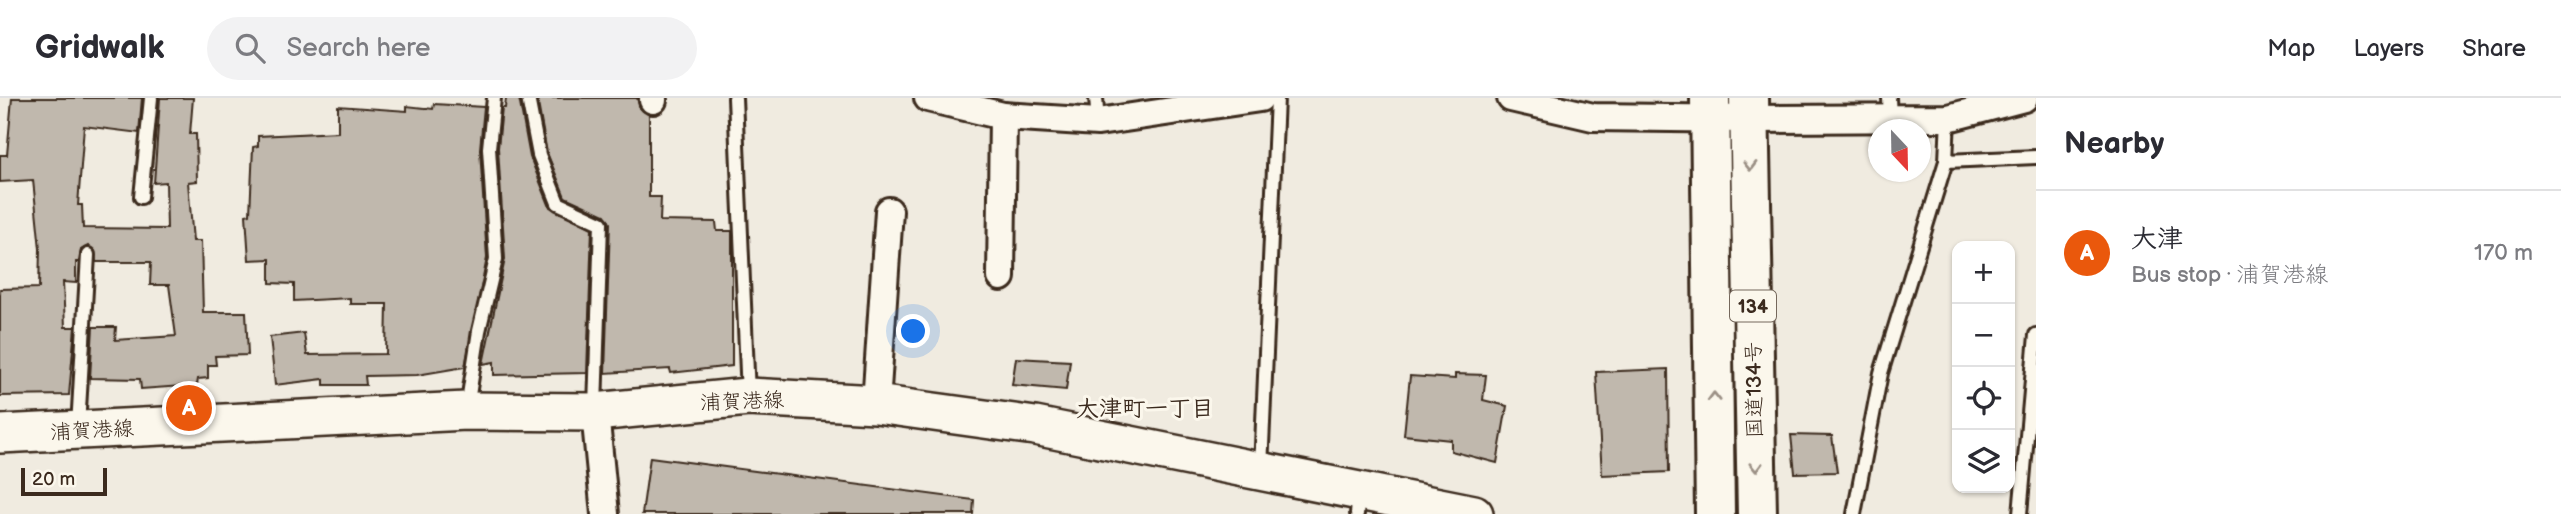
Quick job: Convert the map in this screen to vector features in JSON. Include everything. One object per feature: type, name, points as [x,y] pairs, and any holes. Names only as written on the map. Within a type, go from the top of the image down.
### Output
[{"type":"highway","name":"国道134号","points":[[1710,107],[1715,514]]},
{"type":"highway","name":"国道134号","points":[[1749,108],[1757,514]]},
{"type":"main road","name":"浦賀港線","points":[[0,435],[466,411],[595,412],[748,397],[876,404],[1035,426],[1261,473],[1358,503],[1474,514]]},
{"type":"street","points":[[928,98],[1003,116],[1260,98]]},
{"type":"street","points":[[1511,98],[1592,117],[1710,107],[1890,108],[1948,118],[2024,98]]},
{"type":"street","points":[[1000,277],[1003,116]]},
{"type":"street","points":[[876,404],[889,211]]},
{"type":"street","points":[[595,412],[605,514]]},
{"type":"lane","points":[[141,197],[151,98]]},
{"type":"lane","points":[[466,411],[479,331],[496,259],[489,148],[494,98]]},
{"type":"lane","points":[[528,98],[539,155],[558,204],[601,223],[595,412]]},
{"type":"lane","points":[[735,98],[748,397]]},
{"type":"lane","points":[[1261,473],[1277,98]]},
{"type":"lane","points":[[1854,514],[1881,373],[1946,161],[1948,118]]},
{"type":"lane","points":[[1946,161],[2036,157]]},
{"type":"lane","points":[[78,431],[88,255]]},
{"type":"lane","points":[[2020,514],[2036,335]]},
{"type":"building","points":[[12,98],[142,98],[139,133],[84,126],[78,205],[82,205],[83,228],[167,229],[166,182],[154,183],[160,98],[193,98],[190,134],[196,134],[197,181],[188,182],[193,241],[201,241],[203,312],[246,312],[248,355],[215,356],[216,365],[208,365],[208,378],[198,379],[197,385],[141,389],[140,379],[90,378],[93,327],[116,327],[115,340],[176,336],[169,285],[150,285],[151,262],[96,262],[95,251],[88,246],[81,250],[79,262],[76,262],[76,283],[63,282],[65,327],[75,327],[69,395],[0,396],[0,289],[39,288],[40,249],[33,180],[0,182],[0,155],[7,155]]},
{"type":"building","points":[[506,98],[519,98],[530,157],[550,207],[592,228],[587,373],[494,375],[494,362],[483,364],[505,259],[498,148],[502,108],[505,108]]},
{"type":"building","points":[[537,98],[637,98],[640,108],[649,115],[649,197],[661,197],[660,221],[716,222],[717,231],[732,231],[732,366],[671,373],[670,369],[605,373],[610,223],[605,215],[565,197],[547,153]]},
{"type":"building","points":[[434,104],[484,107],[480,149],[487,258],[465,367],[417,375],[365,376],[366,385],[324,385],[324,379],[275,385],[270,337],[304,333],[307,355],[386,354],[387,304],[350,304],[350,298],[294,301],[294,284],[270,283],[270,259],[249,260],[246,215],[250,214],[253,147],[258,146],[258,136],[338,132],[338,106],[407,111],[407,106],[433,109]]},
{"type":"building","points":[[1016,358],[1070,361],[1066,390],[1012,385]]},
{"type":"building","points":[[1668,369],[1669,472],[1602,475],[1596,372]]},
{"type":"building","points":[[1455,374],[1486,375],[1483,400],[1507,406],[1497,463],[1451,451],[1451,440],[1404,435],[1410,376],[1455,379]]},
{"type":"building","points":[[1791,435],[1832,436],[1837,472],[1795,473]]},
{"type":"building","points":[[650,457],[974,500],[973,514],[642,514]]},
{"type":"place","name":"大津","points":[[189,408]]},
{"type":"district","name":"大津町一丁目","points":[[1145,408]]}]
